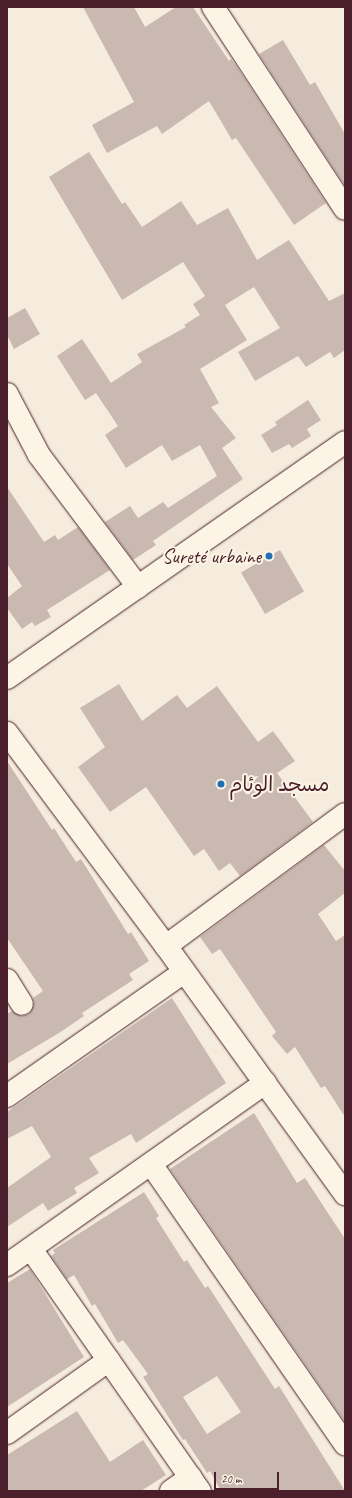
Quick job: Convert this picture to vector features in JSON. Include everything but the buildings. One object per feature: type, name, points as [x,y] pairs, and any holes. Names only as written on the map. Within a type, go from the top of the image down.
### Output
[{"type":"street","points":[[213,7],[345,209]]},
{"type":"street","points":[[7,394],[38,455],[138,587]]},
{"type":"street","points":[[7,678],[345,442]]},
{"type":"street","points":[[7,734],[166,946],[345,1194]]},
{"type":"street","points":[[166,946],[345,814]]},
{"type":"street","points":[[7,1096],[184,972]]},
{"type":"street","points":[[7,980],[22,1004]]},
{"type":"street","points":[[7,1265],[265,1083]]},
{"type":"street","points":[[151,1164],[345,1444]]},
{"type":"street","points":[[31,1249],[195,1484],[171,1491]]},
{"type":"street","points":[[7,1433],[109,1360]]},
{"type":"place","name":"Sureté urbaine","points":[[269,556]]},
{"type":"place","name":"مسجد الوئام","points":[[221,784]]}]
